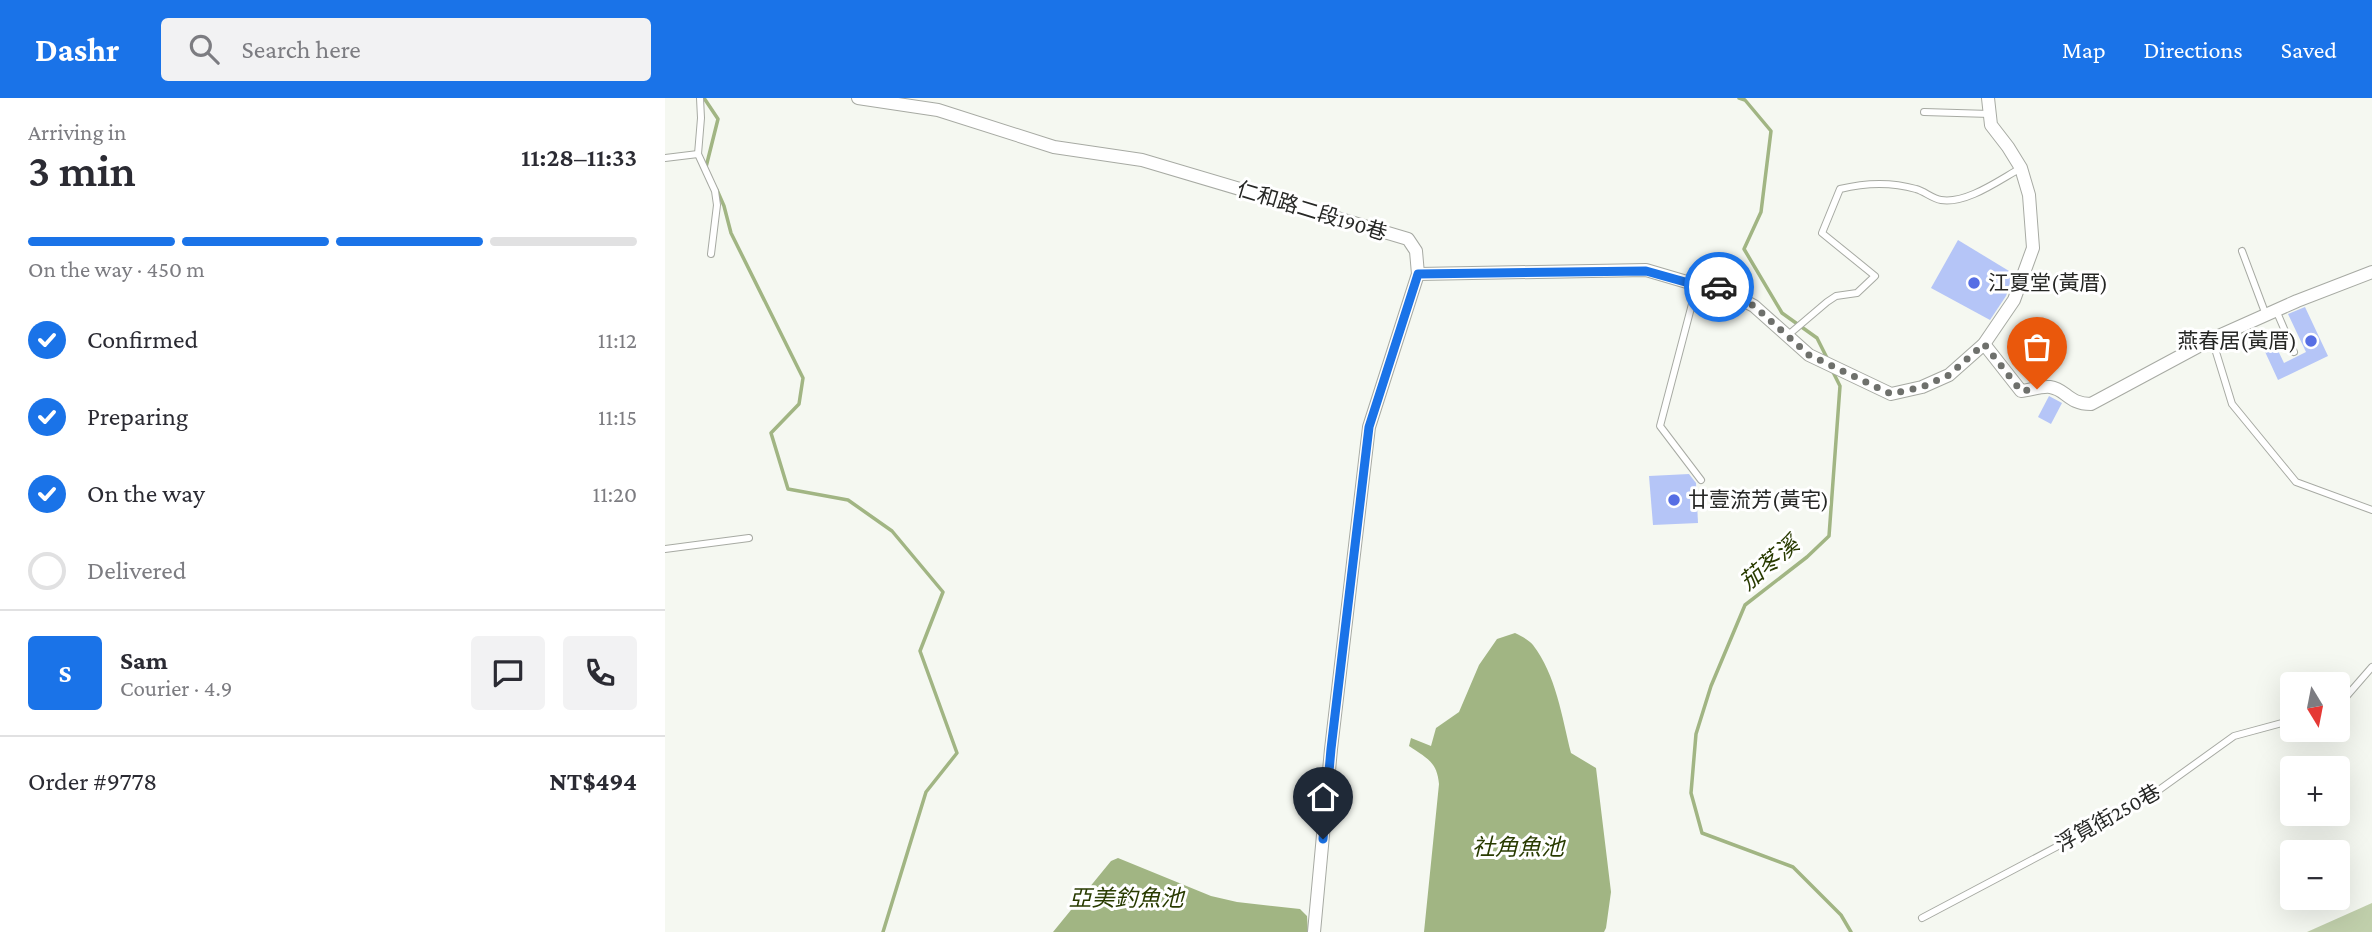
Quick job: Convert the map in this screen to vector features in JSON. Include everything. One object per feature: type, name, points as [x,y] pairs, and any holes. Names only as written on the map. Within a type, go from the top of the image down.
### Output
[{"type":"street","name":"仁和路二段190巷","points":[[858,98],[938,110],[1054,147],[1142,160],[1408,239],[1416,251],[1418,274]]},
{"type":"street","points":[[1314,932],[1331,749],[1369,427],[1418,274],[1646,271],[1696,285],[1718,287],[1754,306],[1809,355],[1891,394],[1922,387],[1949,375],[1984,344],[2014,300],[2033,248],[2029,195],[2021,168],[1991,125],[1988,98]]},
{"type":"street","points":[[1984,344],[2021,391],[2048,386],[2078,404],[2091,404],[2211,339],[2372,272]]},
{"type":"lane","points":[[700,98],[698,154],[715,191],[717,205],[711,254]]},
{"type":"lane","points":[[1924,112],[1990,114]]},
{"type":"lane","points":[[665,158],[698,154]]},
{"type":"lane","points":[[1787,336],[1826,302],[1836,296],[1857,293],[1875,276],[1822,233],[1840,189],[1857,185],[1902,186],[1918,189],[1940,200],[1976,194],[2021,168]]},
{"type":"lane","points":[[2242,251],[2271,313],[2294,352]]},
{"type":"lane","points":[[1696,285],[1660,426],[1701,481]]},
{"type":"lane","points":[[2211,339],[2232,404],[2296,482],[2372,510]]},
{"type":"lane","points":[[665,549],[749,538]]},
{"type":"lane","points":[[2350,692],[2372,667]]},
{"type":"lane","name":"浮筧街250巷","points":[[1922,918],[2145,800],[2234,736],[2280,724]]},
{"type":"shaded area","points":[[2372,903],[2372,932],[2307,932]]},
{"type":"water","name":"社角魚池","points":[[1515,633],[1533,645],[1547,669],[1571,753],[1596,768],[1611,892],[1606,928],[1604,932],[1424,932],[1439,784],[1433,765],[1409,746],[1411,738],[1431,746],[1436,728],[1459,712],[1479,665],[1497,639]]},
{"type":"water","name":"亞美釣魚池","points":[[1118,858],[1211,896],[1237,902],[1300,909],[1307,916],[1308,932],[1053,932],[1111,861]]},
{"type":"building","name":"江夏堂(黃厝)","points":[[1958,240],[2014,274],[2006,296],[1990,320],[1931,288]]},
{"type":"building","name":"燕春居(黃厝)","points":[[2305,307],[2328,356],[2278,380],[2261,343],[2272,338],[2284,363],[2306,352],[2288,314]]},
{"type":"building","points":[[2049,396],[2062,403],[2051,424],[2038,417]]},
{"type":"building","name":"廿壹流芳(黃宅)","points":[[1689,474],[1696,483],[1698,523],[1653,525],[1649,476]]},
{"type":"waterway","points":[[704,98],[718,119],[706,167]]},
{"type":"waterway","name":"茄苳溪","points":[[1739,98],[1745,100],[1771,131],[1761,212],[1744,249],[1782,313],[1817,338],[1827,358]]},
{"type":"waterway","points":[[717,190],[731,233],[803,378],[799,404],[771,433],[788,489],[848,500],[892,531],[943,592],[920,651],[957,753],[926,792],[883,932]]},
{"type":"waterway","name":"茄苳溪","points":[[1833,372],[1840,386],[1829,536],[1807,557],[1745,605],[1711,686],[1696,734],[1691,793],[1702,833],[1793,867],[1841,915],[1851,932]]},
{"type":"way so far","points":[[1719,287],[1754,306],[1809,355],[1891,394],[1922,387],[1949,375],[1984,344],[2021,391],[2037,389]]},
{"type":"place","name":"江夏堂(黃厝)","points":[[1974,283]]},
{"type":"place","name":"燕春居(黃厝)","points":[[2311,341]]},
{"type":"place","name":"廿壹流芳(黃宅)","points":[[1674,500]]},
{"type":"route","points":[[1323,839],[1369,427],[1418,274],[1646,271],[1696,285],[1719,287]]}]
